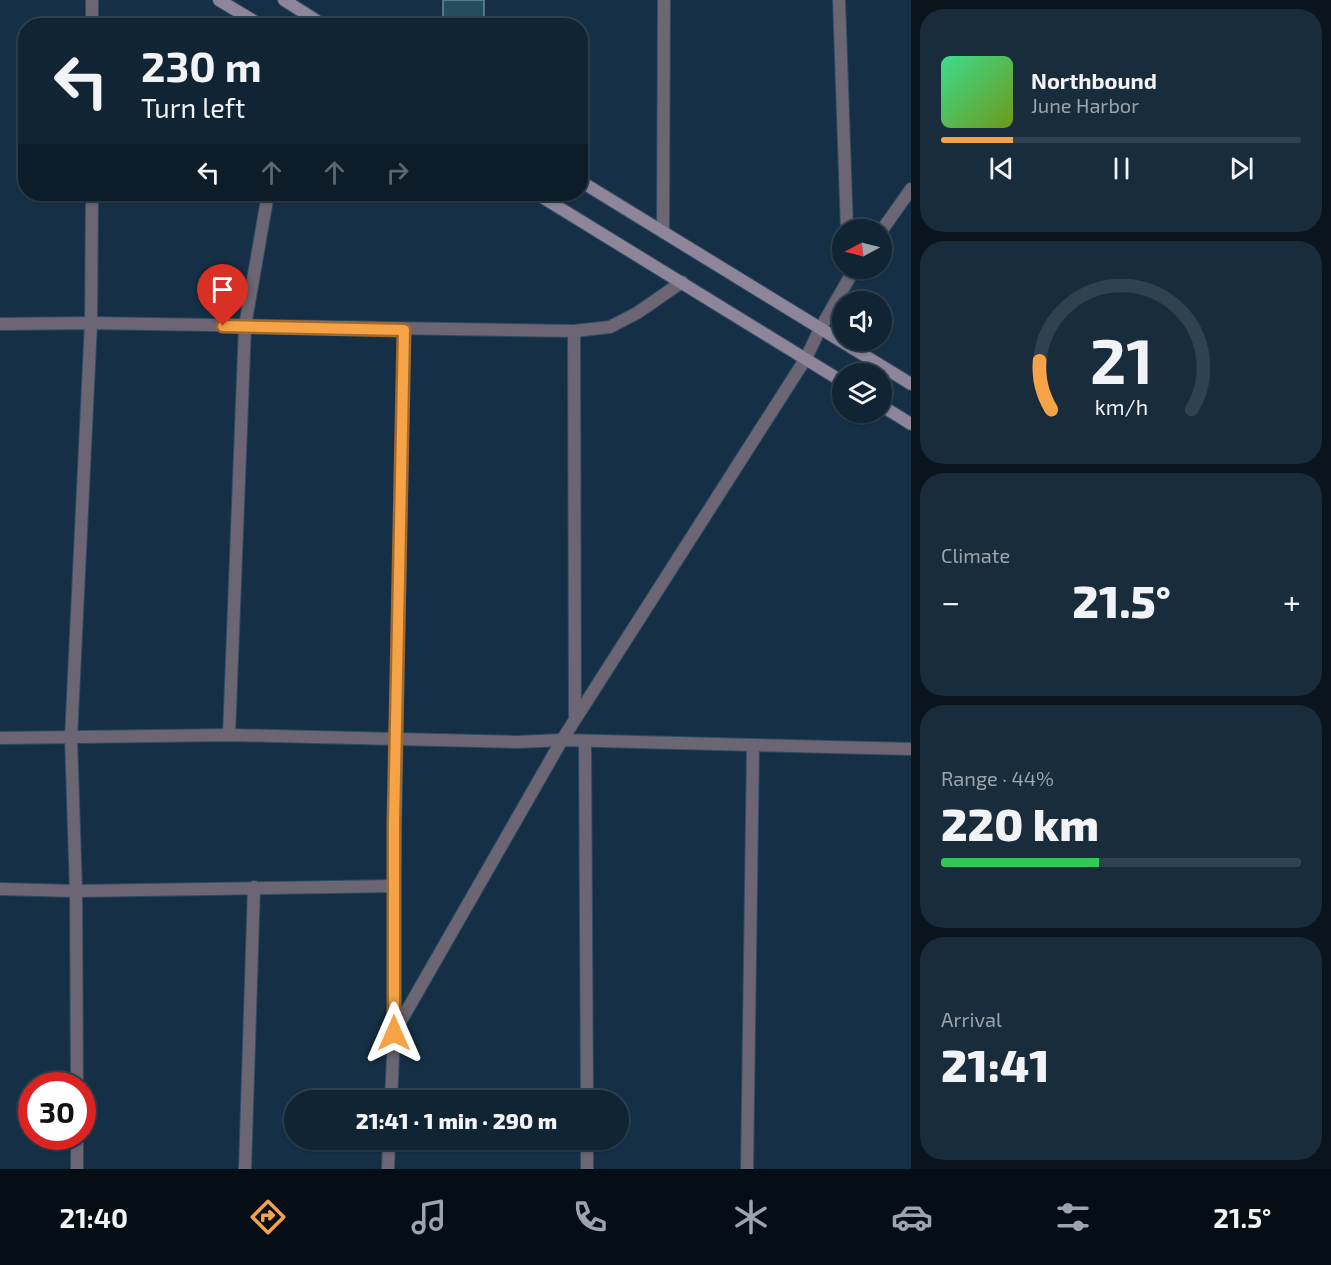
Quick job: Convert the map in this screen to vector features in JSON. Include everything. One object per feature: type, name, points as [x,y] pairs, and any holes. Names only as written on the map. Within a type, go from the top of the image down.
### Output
[{"type":"main road","points":[[219,0],[249,18]]},
{"type":"main road","points":[[284,0],[313,18]]},
{"type":"main road","points":[[588,186],[911,384]]},
{"type":"main road","points":[[549,201],[832,375]]},
{"type":"main road","points":[[892,412],[911,424]]},
{"type":"street","points":[[92,0],[92,18]]},
{"type":"street","points":[[663,232],[664,0]]},
{"type":"street","points":[[839,0],[847,219]]},
{"type":"street","points":[[303,18],[305,13]]},
{"type":"street","points":[[890,219],[911,189]]},
{"type":"street","points":[[77,1072],[76,891],[71,738],[92,323],[92,201]]},
{"type":"street","points":[[229,735],[245,326],[267,201]]},
{"type":"street","points":[[394,1033],[562,740],[806,358],[847,279]]},
{"type":"street","points":[[0,324],[92,323],[404,330],[574,331],[610,327],[637,313],[682,282]]},
{"type":"street","points":[[391,1090],[404,330]]},
{"type":"street","points":[[574,331],[575,719]]},
{"type":"street","points":[[0,738],[229,735],[517,742],[562,740],[911,749]]},
{"type":"street","points":[[585,741],[587,1090]]},
{"type":"street","points":[[747,1169],[753,746]]},
{"type":"street","points":[[0,889],[76,891],[394,886]]},
{"type":"street","points":[[245,1169],[254,887]]},
{"type":"street","points":[[77,1150],[77,1169]]},
{"type":"street","points":[[388,1169],[389,1150]]},
{"type":"street","points":[[587,1150],[587,1169]]},
{"type":"building","points":[[443,0],[484,0],[484,18],[443,18]]},
{"type":"route","points":[[223,326],[404,330],[394,823],[394,1033]]}]
